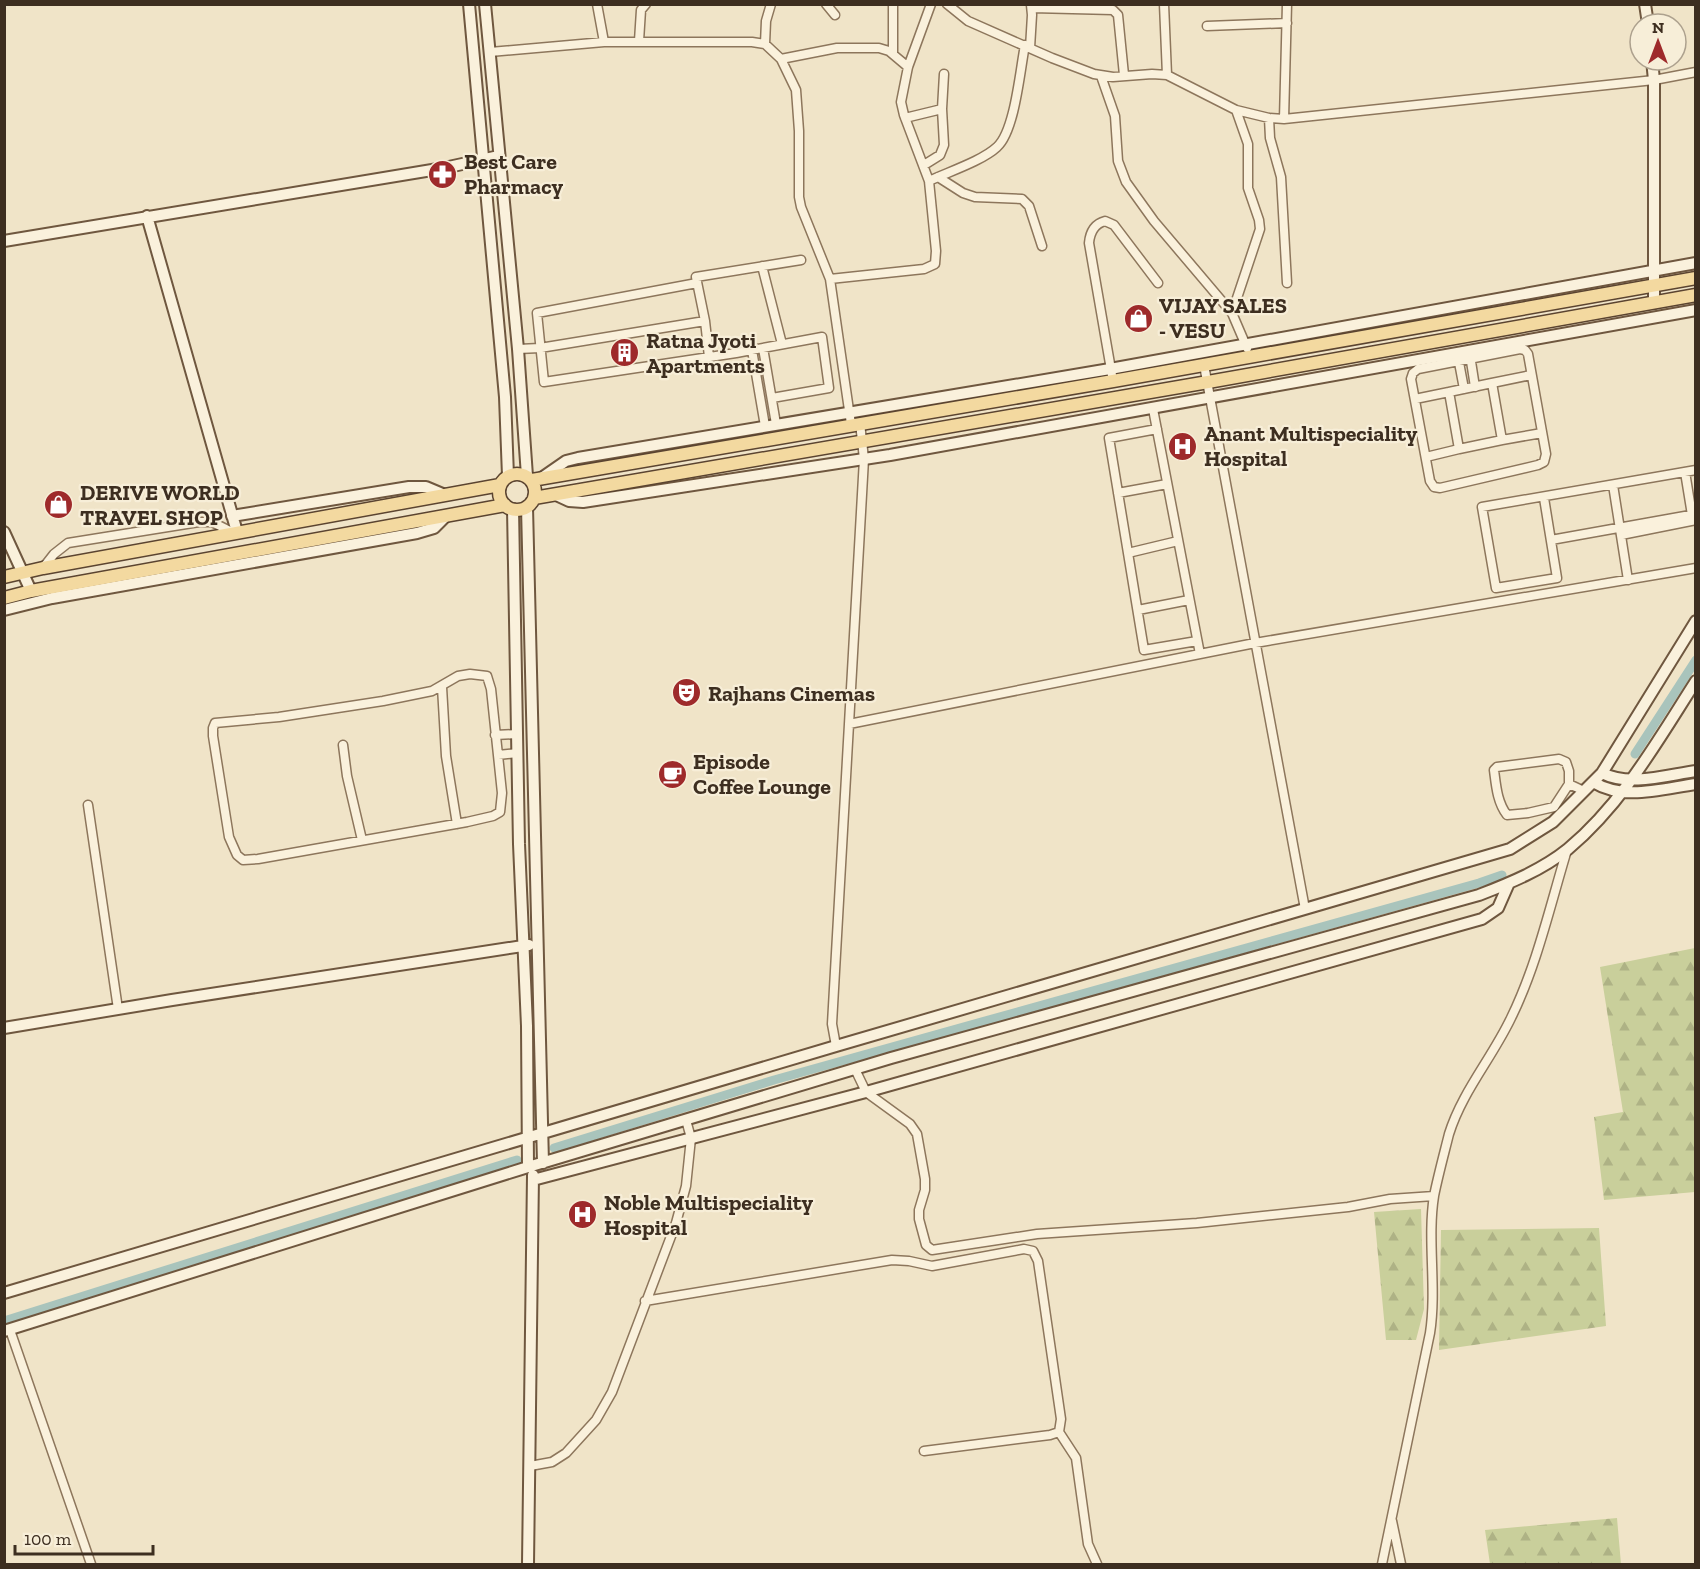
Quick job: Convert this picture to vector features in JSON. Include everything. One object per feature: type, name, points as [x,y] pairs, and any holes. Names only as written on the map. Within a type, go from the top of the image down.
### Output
[{"type":"main road","points":[[4,577],[235,532],[445,495],[504,480],[514,474],[533,478],[1112,375],[1204,365],[1695,278]]},
{"type":"main road","points":[[4,598],[31,591],[446,516],[531,503],[556,495],[1695,295]]},
{"type":"main road","points":[[531,503],[533,478]]},
{"type":"main road","points":[[504,480],[500,496],[509,507]]},
{"type":"street","points":[[469,4],[505,397],[504,480]]},
{"type":"street","points":[[485,4],[518,349],[533,478],[572,459],[771,425],[853,420]]},
{"type":"street","points":[[597,4],[604,42]]},
{"type":"street","points":[[639,40],[641,10],[646,4]]},
{"type":"street","points":[[826,4],[835,15]]},
{"type":"street","points":[[893,4],[893,54]]},
{"type":"street","points":[[931,4],[908,67],[901,102],[924,165],[934,179],[963,193],[975,197],[1022,199],[1029,206],[1042,246]]},
{"type":"street","points":[[947,4],[968,21],[1052,58],[1101,76],[1167,75],[1236,110],[1269,118],[1284,119],[1654,81],[1695,72]]},
{"type":"street","points":[[1164,4],[1167,75]]},
{"type":"street","points":[[1284,119],[1287,4]]},
{"type":"street","points":[[765,44],[769,5]]},
{"type":"street","points":[[934,179],[989,153],[1002,141],[1011,121],[1027,46],[1031,6],[1113,10],[1118,15],[1124,75]]},
{"type":"street","points":[[1208,26],[1287,23]]},
{"type":"street","points":[[490,52],[639,40],[765,44],[781,58],[793,81],[798,98],[798,187],[801,207],[830,279],[853,420],[862,442],[864,459],[832,1024],[836,1046]]},
{"type":"street","points":[[781,58],[848,48],[884,49],[908,67]]},
{"type":"street","points":[[1653,72],[1654,303]]},
{"type":"street","points":[[924,165],[943,151],[945,139],[942,109],[944,74]]},
{"type":"street","points":[[1101,76],[1115,117],[1118,161],[1126,182],[1149,214],[1232,314],[1250,357]]},
{"type":"street","points":[[905,118],[942,109]]},
{"type":"street","points":[[1232,314],[1260,229],[1248,188],[1248,144],[1236,110]]},
{"type":"street","points":[[1269,118],[1270,138],[1281,177],[1287,283]]},
{"type":"street","points":[[4,241],[444,168],[499,156]]},
{"type":"street","points":[[830,279],[924,269],[935,264],[934,179]]},
{"type":"street","points":[[147,216],[235,532]]},
{"type":"street","points":[[1158,283],[1114,225],[1105,221],[1095,226],[1091,231],[1089,243],[1112,375],[1245,344],[1695,263]]},
{"type":"street","points":[[709,357],[705,321],[696,277],[801,260]]},
{"type":"street","points":[[762,266],[782,344]]},
{"type":"street","points":[[697,283],[537,313],[544,382],[752,350],[822,336],[829,388],[772,398]]},
{"type":"street","points":[[556,495],[569,501],[583,502],[864,459],[1211,398],[1464,357],[1525,350],[1528,354],[1546,454],[1544,462],[1440,489],[1430,481],[1412,379],[1413,373],[1418,369],[1464,357],[1695,310]]},
{"type":"street","points":[[518,349],[540,348],[705,321]]},
{"type":"street","points":[[763,348],[772,398],[771,425]]},
{"type":"street","points":[[752,350],[771,425]]},
{"type":"street","points":[[1464,357],[1475,387]]},
{"type":"street","points":[[1464,357],[1464,389]]},
{"type":"street","points":[[1204,365],[1305,909]]},
{"type":"street","points":[[1415,399],[1531,375]]},
{"type":"street","points":[[1492,383],[1502,440]]},
{"type":"street","points":[[1449,392],[1459,449]]},
{"type":"street","points":[[1153,410],[1200,654]]},
{"type":"street","points":[[1157,429],[1109,438],[1144,650],[1197,641]]},
{"type":"street","points":[[1426,457],[1542,433]]},
{"type":"street","points":[[1544,498],[1557,578],[1496,588],[1482,507],[1695,470]]},
{"type":"street","points":[[1551,540],[1621,531],[1694,516],[1685,472]]},
{"type":"street","points":[[1118,493],[1167,484]]},
{"type":"street","points":[[1613,485],[1628,580]]},
{"type":"street","points":[[232,516],[409,487],[426,487],[445,495]]},
{"type":"street","points":[[528,1564],[533,1179],[542,1134],[531,503]]},
{"type":"street","points":[[509,507],[527,1026],[528,1138],[534,1165]]},
{"type":"street","points":[[4,610],[52,598],[417,533],[434,528],[446,516]]},
{"type":"street","points":[[43,568],[54,554],[68,543],[199,522],[212,522],[235,532]]},
{"type":"street","points":[[4,532],[31,591]]},
{"type":"street","points":[[1128,553],[1178,540]]},
{"type":"street","points":[[849,724],[1255,643],[1695,568]]},
{"type":"street","points":[[1138,610],[1189,600]]},
{"type":"street","points":[[4,1293],[1510,849],[1552,822],[1602,773],[1695,621]]},
{"type":"street","points":[[470,674],[487,676],[491,689],[502,793],[500,812],[493,816],[457,824],[243,860],[237,855],[229,837],[213,728],[215,723],[279,717],[372,703],[442,687],[458,676],[470,674]]},
{"type":"street","points":[[91,1564],[7,1331],[534,1165],[855,1069],[1467,898],[1519,880],[1567,850],[1595,823],[1633,780],[1695,681]]},
{"type":"street","points":[[442,687],[446,756],[457,824]]},
{"type":"street","points":[[495,735],[517,734]]},
{"type":"street","points":[[343,744],[347,776],[362,840]]},
{"type":"street","points":[[498,755],[518,753]]},
{"type":"street","points":[[1559,759],[1566,762],[1569,784],[1554,807],[1507,815],[1496,791],[1494,770],[1497,767],[1559,759]]},
{"type":"street","points":[[1602,773],[1611,778],[1633,780],[1695,771]]},
{"type":"street","points":[[1593,782],[1606,790],[1622,792],[1642,792],[1695,784]]},
{"type":"street","points":[[1569,784],[1584,791]]},
{"type":"street","points":[[88,805],[118,1009]]},
{"type":"street","points":[[1382,1564],[1432,1322],[1434,1196],[1449,1137],[1457,1114],[1510,1020],[1528,977],[1567,850]]},
{"type":"street","points":[[533,1179],[866,1092],[1482,919],[1498,908],[1509,883]]},
{"type":"street","points":[[4,1028],[538,944]]},
{"type":"street","points":[[855,1069],[866,1092],[910,1124],[917,1134],[925,1179],[919,1219],[924,1242],[932,1250],[1045,1233],[1197,1223],[1348,1207],[1390,1199],[1434,1196]]},
{"type":"street","points":[[530,1466],[552,1462],[566,1453],[602,1412],[612,1392],[677,1216],[688,1176],[691,1138],[686,1120]]},
{"type":"street","points":[[645,1301],[892,1260],[932,1266],[1029,1249],[1033,1251],[1038,1262],[1061,1419],[1059,1432],[1076,1458],[1088,1544],[1097,1564]]},
{"type":"street","points":[[924,1451],[1059,1432]]},
{"type":"street","points":[[1391,1516],[1401,1564]]},
{"type":"green space","points":[[1695,948],[1695,1192],[1604,1200],[1594,1117],[1623,1112],[1600,967]]},
{"type":"green space","points":[[1421,1209],[1424,1309],[1416,1340],[1386,1340],[1374,1212]]},
{"type":"green space","points":[[1599,1228],[1606,1326],[1439,1350],[1441,1230]]},
{"type":"green space","points":[[1617,1518],[1621,1564],[1490,1564],[1485,1530]]},
{"type":"waterway","points":[[1635,754],[1696,660]]},
{"type":"waterway","points":[[554,1148],[774,1080],[1502,875]]},
{"type":"waterway","points":[[4,1321],[517,1160]]},
{"type":"place","name":"Best Care Pharmacy","points":[[443,174]]},
{"type":"place","name":"VIJAY SALES - VESU","points":[[1138,318]]},
{"type":"place","name":"Ratna Jyoti Apartments","points":[[625,353]]},
{"type":"place","name":"Anant Multispeciality Hospital","points":[[1183,446]]},
{"type":"place","name":"DERIVE WORLD TRAVEL SHOP","points":[[59,505]]},
{"type":"place","name":"Rajhans Cinemas","points":[[687,693]]},
{"type":"place","name":"Episode Coffee Lounge","points":[[672,774]]},
{"type":"place","name":"Noble Multispeciality Hospital","points":[[583,1215]]}]
